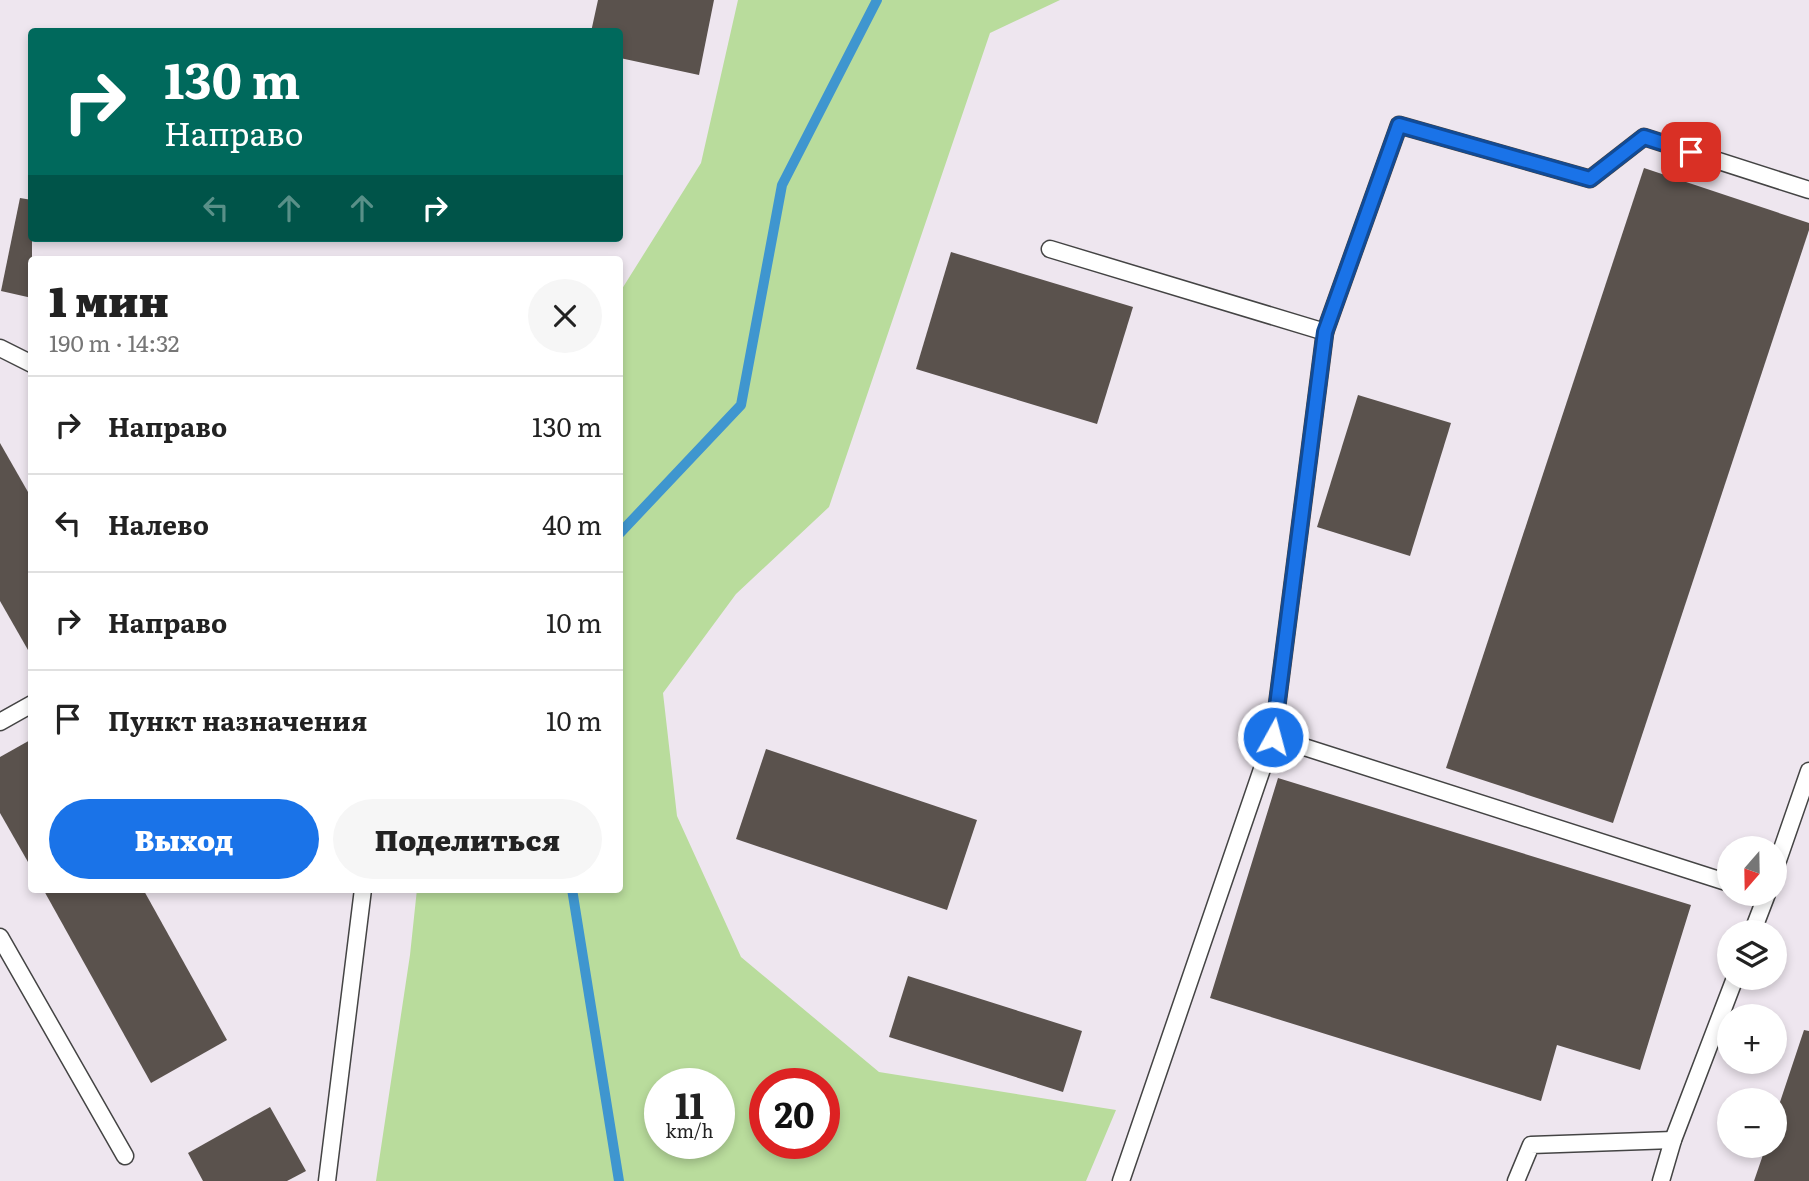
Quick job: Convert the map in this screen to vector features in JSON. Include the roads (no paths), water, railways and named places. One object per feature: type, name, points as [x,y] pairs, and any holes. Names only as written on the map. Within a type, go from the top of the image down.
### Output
[{"type":"lane","points":[[1121,1181],[1273,737],[1325,332],[1399,125],[1590,179],[1644,137],[1809,190]]},
{"type":"lane","points":[[1050,249],[1325,332]]},
{"type":"lane","points":[[0,348],[28,362]]},
{"type":"lane","points":[[0,722],[28,706]]},
{"type":"lane","points":[[1273,737],[1717,879]]},
{"type":"lane","points":[[1786,836],[1809,771]]},
{"type":"lane","points":[[327,1181],[363,893]]},
{"type":"lane","points":[[0,937],[125,1156]]},
{"type":"lane","points":[[1661,1181],[1673,1140],[1730,990]]},
{"type":"lane","points":[[1516,1181],[1531,1145],[1673,1140]]},
{"type":"waterway","points":[[623,530],[741,405],[782,185],[877,0]]},
{"type":"waterway","points":[[573,893],[619,1181]]}]
